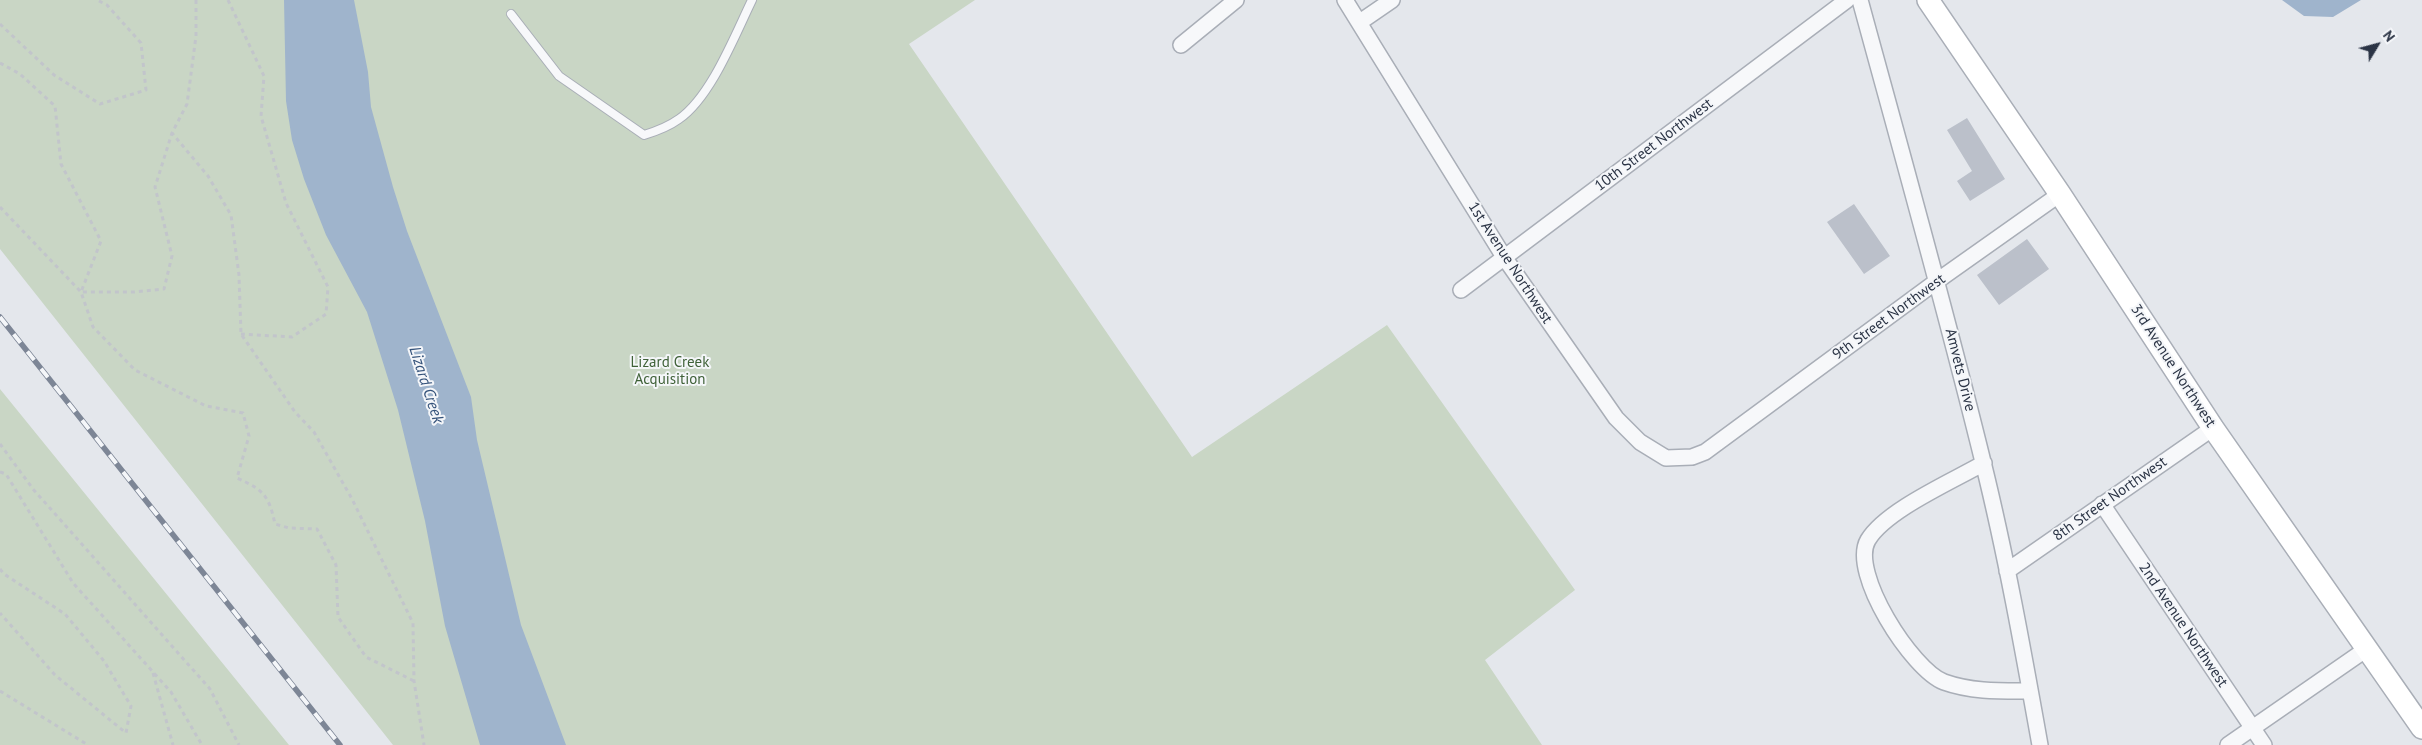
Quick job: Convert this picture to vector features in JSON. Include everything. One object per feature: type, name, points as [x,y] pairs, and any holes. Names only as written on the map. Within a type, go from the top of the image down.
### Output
[{"type":"main road","name":"3rd Avenue Northwest","points":[[1928,0],[2060,194],[2213,428],[2422,728]]},
{"type":"street","points":[[1180,45],[1236,0]]},
{"type":"street","name":"1st Avenue Northwest","points":[[1345,0],[1504,257],[1616,418],[1640,442],[1666,458],[1680,458],[1705,452],[1719,442]]},
{"type":"street","points":[[1360,22],[1392,0]]},
{"type":"street","name":"10th Street Northwest","points":[[1461,290],[1847,0]]},
{"type":"street","name":"Amvets Drive","points":[[1860,0],[1937,281],[1984,463],[2007,571],[2040,745]]},
{"type":"street","name":"9th Street Northwest","points":[[1719,442],[1937,281],[2060,194]]},
{"type":"street","name":"8th Street Northwest","points":[[2007,571],[2213,428]]},
{"type":"street","points":[[1984,463],[1904,508],[1880,525],[1867,541],[1864,564],[1886,620],[1911,655],[1943,681],[1986,692],[2030,691]]},
{"type":"street","name":"2nd Avenue Northwest","points":[[2102,504],[2264,745]]},
{"type":"street","points":[[2228,745],[2368,648]]},
{"type":"lane","points":[[511,14],[559,76],[644,135],[664,129],[681,118],[707,89],[752,0]]},
{"type":"path","points":[[0,24],[54,75],[100,104],[146,90],[141,43],[107,5],[97,0]]},
{"type":"path","points":[[81,292],[134,292],[164,289],[172,256],[155,187],[172,133],[187,104],[196,36],[196,0]]},
{"type":"path","points":[[228,0],[264,76],[261,116],[286,203],[328,288],[326,314],[292,337],[241,334]]},
{"type":"path","points":[[0,63],[20,74],[55,106],[61,164],[101,242],[81,292]]},
{"type":"path","points":[[172,133],[208,176],[231,215],[239,275],[241,334],[295,412],[314,432],[352,499],[413,623],[414,681],[424,745]]},
{"type":"path","points":[[0,207],[81,292],[93,327],[135,370],[206,406],[243,413],[249,436],[237,478],[251,484],[270,501],[275,524],[289,528],[317,529],[336,565],[338,617],[366,657],[414,681]]},
{"type":"path","points":[[0,444],[33,489],[210,690],[239,745]]},
{"type":"path","points":[[0,472],[6,474],[73,583],[171,692],[202,745]]},
{"type":"path","points":[[0,568],[4,574],[65,614],[104,661],[131,706],[126,733],[55,676],[0,613]]},
{"type":"path","points":[[152,672],[173,745]]},
{"type":"path","points":[[0,691],[88,745]]},
{"type":"green space","name":"Lizard Creek Acquisition","points":[[0,0],[975,0],[909,44],[1192,457],[1387,325],[1575,590],[1485,660],[1542,745],[393,745],[0,249]]},
{"type":"green space","points":[[0,389],[289,745],[0,745]]},
{"type":"water","name":"Lizard Creek","points":[[284,0],[354,0],[368,72],[371,107],[393,187],[407,231],[471,397],[477,440],[521,625],[566,745],[480,745],[445,626],[425,521],[398,410],[367,312],[326,235],[304,179],[292,140],[286,101]]},
{"type":"water","points":[[2282,0],[2361,0],[2333,17],[2304,16]]},
{"type":"building","points":[[1967,118],[2005,179],[1970,201],[1957,181],[1972,171],[1947,130]]},
{"type":"building","points":[[1854,204],[1890,256],[1864,274],[1827,222]]},
{"type":"building","points":[[2027,239],[2049,269],[1999,305],[1977,275]]},
{"type":"railway","points":[[0,317],[340,745]]}]
